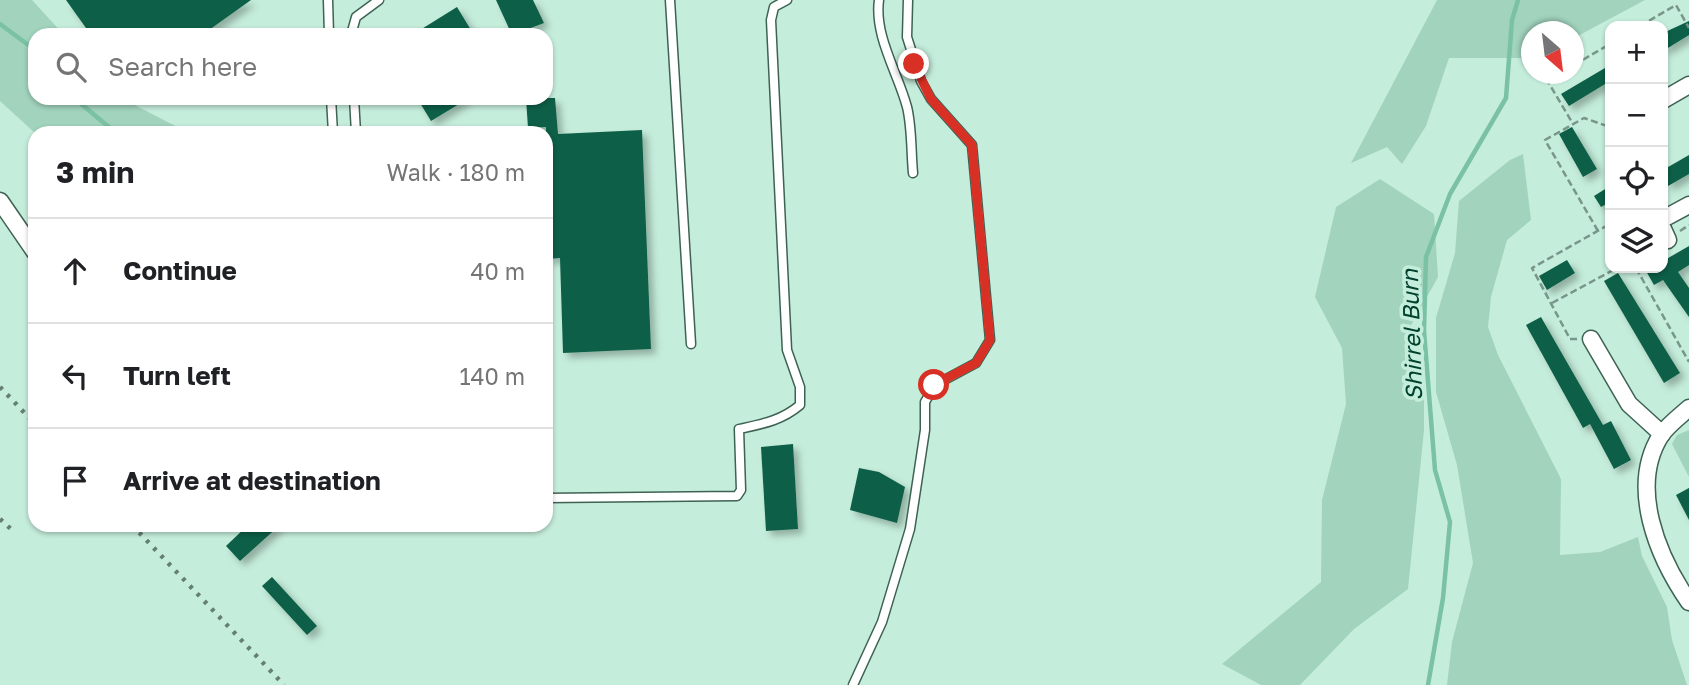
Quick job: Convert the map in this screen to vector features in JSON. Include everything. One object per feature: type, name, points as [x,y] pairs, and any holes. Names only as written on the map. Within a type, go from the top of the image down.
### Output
[{"type":"street","points":[[1668,97],[1689,85]]},
{"type":"street","points":[[0,201],[28,242]]},
{"type":"street","points":[[1668,216],[1689,205]]},
{"type":"street","points":[[1591,339],[1629,404],[1662,433]]},
{"type":"street","points":[[1689,408],[1662,433],[1647,475],[1650,518],[1660,553],[1684,586],[1689,602]]},
{"type":"lane","points":[[328,0],[329,28]]},
{"type":"lane","points":[[353,28],[356,17],[379,0]]},
{"type":"lane","points":[[670,0],[691,344]]},
{"type":"lane","points":[[553,498],[737,496],[741,490],[739,429],[773,422],[800,405],[800,387],[787,350],[771,20],[774,7],[787,0]]},
{"type":"lane","points":[[879,0],[878,12],[886,44],[908,110],[913,173]]},
{"type":"lane","points":[[853,685],[882,622],[910,529],[925,430],[926,402],[934,385],[976,363],[990,340],[972,145],[931,99],[921,81],[907,37],[908,0]]},
{"type":"lane","points":[[331,105],[333,126]]},
{"type":"lane","points":[[354,105],[356,126]]},
{"type":"path","points":[[1649,21],[1676,5],[1689,28]]},
{"type":"path","points":[[1584,59],[1605,47]]},
{"type":"path","points":[[1549,84],[1573,124]]},
{"type":"path","points":[[1598,231],[1545,140],[1584,118],[1605,125]]},
{"type":"path","points":[[1591,339],[1570,339],[1532,268],[1605,227]]},
{"type":"path","points":[[1552,303],[1608,273]]},
{"type":"path","points":[[1639,273],[1689,362]]},
{"type":"green space","points":[[0,0],[32,0],[58,28],[28,28],[28,105],[135,105],[175,126],[28,127],[0,101]]},
{"type":"green space","points":[[1437,0],[1645,0],[1584,33],[1584,21],[1521,21],[1521,58],[1449,58],[1426,126],[1402,164],[1387,147],[1351,163]]},
{"type":"green space","points":[[1523,154],[1531,220],[1507,240],[1491,297],[1488,327],[1498,355],[1561,479],[1560,555],[1600,552],[1638,537],[1642,556],[1667,607],[1672,640],[1687,685],[1447,685],[1452,642],[1473,563],[1457,465],[1436,392],[1436,318],[1455,253],[1459,201],[1510,160]]},
{"type":"green space","points":[[1380,179],[1434,214],[1438,277],[1409,329],[1424,383],[1424,430],[1408,589],[1354,629],[1300,685],[1261,685],[1222,664],[1321,582],[1322,500],[1346,404],[1342,348],[1315,297],[1336,207]]},
{"type":"green space","points":[[1689,430],[1689,477],[1672,444],[1677,435]]},
{"type":"building","points":[[66,0],[251,0],[212,28],[86,28]]},
{"type":"building","points":[[496,0],[533,0],[544,23],[531,28],[509,28]]},
{"type":"building","points":[[457,7],[470,28],[423,28]]},
{"type":"building","points":[[1689,21],[1689,35],[1668,48],[1668,31]]},
{"type":"building","points":[[1605,68],[1605,84],[1569,106],[1561,94],[1578,84],[1584,84],[1584,80]]},
{"type":"building","points":[[555,98],[558,134],[642,130],[651,349],[563,353],[560,258],[553,259],[553,126],[528,126],[526,105],[553,105]]},
{"type":"building","points":[[421,105],[457,105],[431,121]]},
{"type":"building","points":[[1572,127],[1597,169],[1583,177],[1559,134]]},
{"type":"building","points":[[1689,155],[1689,174],[1668,186],[1668,167]]},
{"type":"building","points":[[1605,189],[1605,205],[1601,207],[1594,196]]},
{"type":"building","points":[[1689,246],[1689,265],[1678,272],[1689,288],[1689,317],[1663,280],[1654,285],[1647,273],[1668,273],[1668,258]]},
{"type":"building","points":[[1567,260],[1575,273],[1547,290],[1539,276]]},
{"type":"building","points":[[1618,273],[1680,373],[1664,383],[1604,281]]},
{"type":"building","points":[[1541,317],[1603,425],[1611,421],[1631,460],[1614,469],[1590,424],[1583,428],[1526,325]]},
{"type":"building","points":[[793,444],[798,529],[766,531],[761,447]]},
{"type":"building","points":[[859,468],[879,472],[905,487],[897,523],[850,510]]},
{"type":"building","points":[[1689,488],[1689,520],[1676,495]]},
{"type":"building","points":[[241,532],[272,532],[240,561],[226,546]]},
{"type":"building","points":[[272,577],[317,626],[307,635],[262,586]]},
{"type":"waterway","name":"Shirrel Burn","points":[[1428,685],[1443,598],[1450,522],[1435,470],[1424,331],[1426,257],[1450,194],[1506,98],[1512,20],[1518,0]]},
{"type":"waterway","name":"Shirrel Burn","points":[[0,24],[28,45]]},
{"type":"waterway","name":"Shirrel Burn","points":[[82,105],[108,126]]},
{"type":"railway","points":[[0,387],[28,417]]},
{"type":"railway","points":[[0,519],[12,530]]},
{"type":"railway","points":[[139,532],[284,685]]},
{"type":"route","points":[[914,64],[931,99],[972,145],[990,340],[976,363],[934,385]]}]
